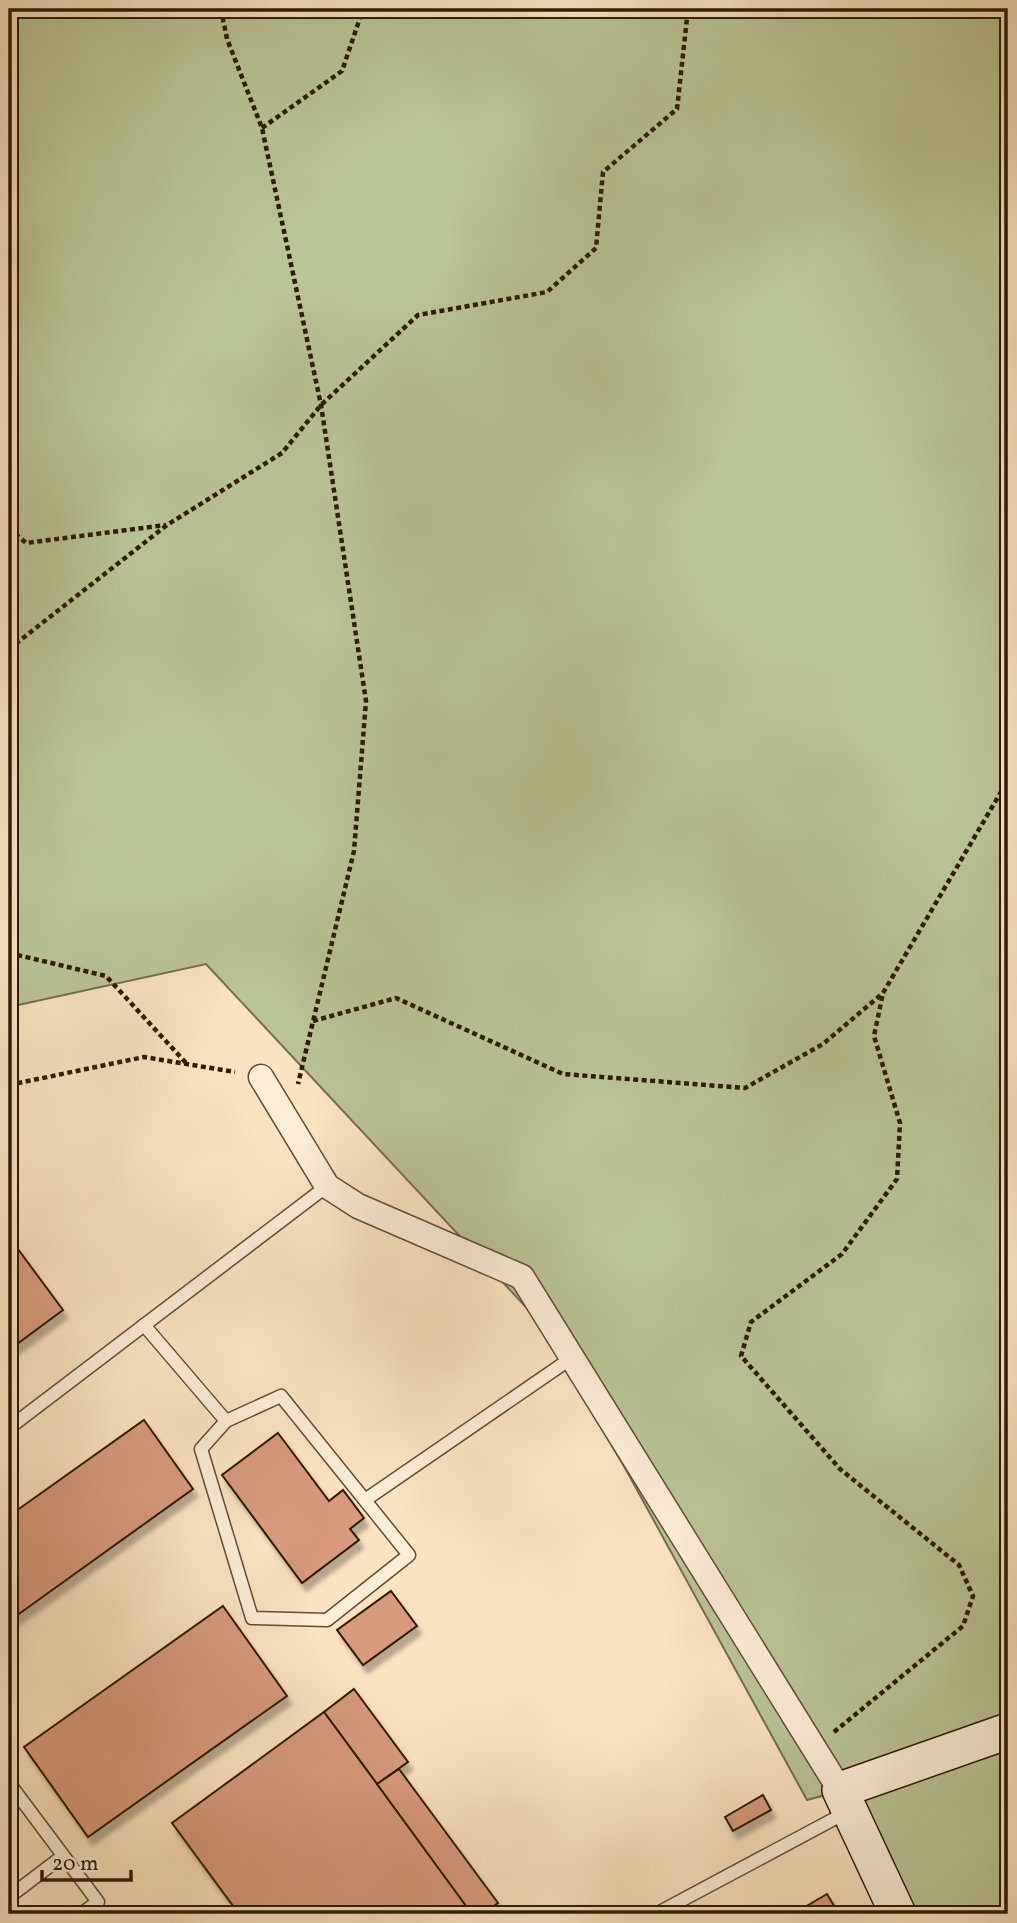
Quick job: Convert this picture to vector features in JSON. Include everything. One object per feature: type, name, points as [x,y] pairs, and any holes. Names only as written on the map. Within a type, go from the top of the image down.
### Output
[{"type":"street","points":[[261,1077],[327,1186],[358,1206],[522,1277],[845,1801],[898,1914]]},
{"type":"street","points":[[845,1801],[1008,1731]]},
{"type":"lane","points":[[9,1429],[327,1186]]},
{"type":"lane","points":[[144,1325],[226,1421]]},
{"type":"lane","points":[[365,1500],[573,1357]]},
{"type":"lane","points":[[281,1396],[365,1500],[410,1555],[327,1620],[252,1618],[201,1449],[226,1421],[281,1396]]},
{"type":"lane","points":[[10,1789],[98,1902],[81,1914]]},
{"type":"lane","points":[[656,1914],[845,1801]]},
{"type":"lane","points":[[9,1897],[63,1856]]},
{"type":"path","points":[[221,9],[227,39],[262,128],[321,405],[366,701],[354,850],[288,1122]]},
{"type":"path","points":[[262,128],[342,71],[363,9]]},
{"type":"path","points":[[9,649],[167,525],[282,453],[321,405],[418,315],[547,292],[596,248],[603,172],[677,109],[688,9]]},
{"type":"path","points":[[9,528],[26,543],[167,525]]},
{"type":"path","points":[[814,1749],[963,1626],[973,1596],[959,1565],[840,1469],[741,1356],[751,1322],[842,1254],[897,1180],[900,1123],[874,1036],[883,993],[1008,780]]},
{"type":"path","points":[[9,953],[106,976],[188,1065]]},
{"type":"path","points":[[313,1021],[396,998],[564,1074],[745,1088],[823,1044],[883,993]]},
{"type":"path","points":[[9,1085],[144,1057],[261,1077]]},
{"type":"green space","points":[[9,9],[1008,9],[1008,1914],[898,1914],[840,1791],[807,1800],[625,1468],[537,1319],[206,964],[9,1007]]},
{"type":"building","points":[[9,1237],[63,1310],[9,1350]]},
{"type":"building","points":[[144,1420],[193,1489],[9,1621],[9,1516]]},
{"type":"building","points":[[278,1433],[329,1501],[343,1490],[364,1518],[350,1529],[359,1540],[302,1583],[222,1475]]},
{"type":"building","points":[[391,1591],[417,1626],[363,1665],[337,1630]]},
{"type":"building","points":[[223,1606],[287,1696],[88,1837],[24,1747]]},
{"type":"building","points":[[354,1689],[408,1762],[377,1784],[324,1712]]},
{"type":"building","points":[[324,1712],[472,1914],[239,1914],[172,1823]]},
{"type":"building","points":[[399,1769],[498,1903],[482,1914],[472,1914],[377,1784]]},
{"type":"building","points":[[763,1795],[771,1810],[733,1831],[725,1817]]},
{"type":"building","points":[[827,1894],[839,1914],[793,1914]]}]
